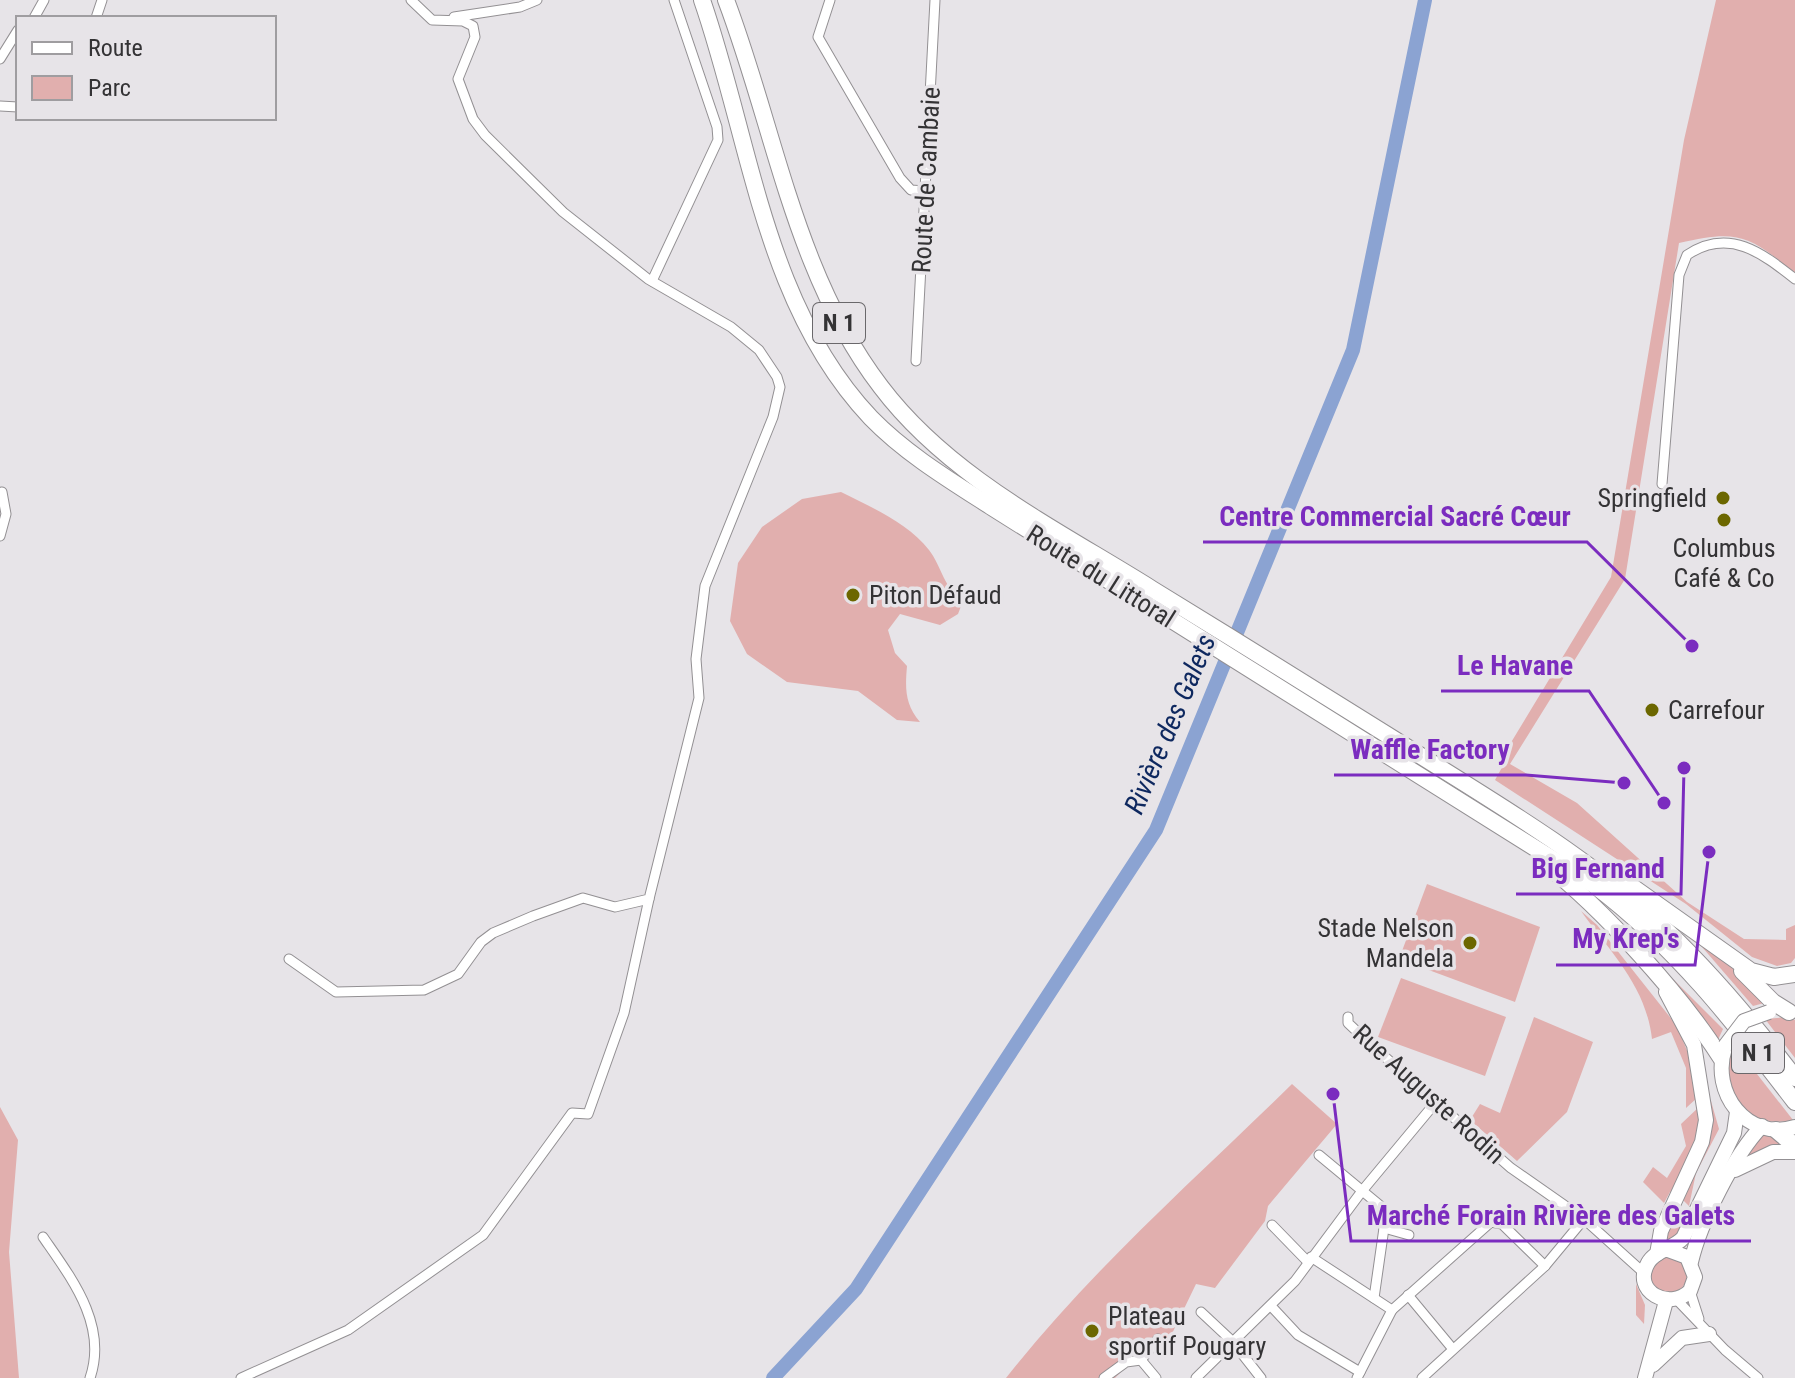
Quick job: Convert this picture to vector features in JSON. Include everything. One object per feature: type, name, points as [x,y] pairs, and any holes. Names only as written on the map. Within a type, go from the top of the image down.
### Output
[{"type":"highway","name":"Route du Littoral","points":[[702,0],[791,295],[828,365],[872,419],[913,455],[997,502],[1438,776],[1510,812],[1595,870],[1674,938],[1731,998],[1795,1078]]},
{"type":"highway","name":"Route du Littoral","points":[[726,0],[806,245],[849,340],[881,388],[921,433],[997,502]]},
{"type":"highway","name":"Route du Littoral","points":[[1438,776],[1463,801],[1594,885],[1654,935],[1713,996],[1795,1102]]},
{"type":"highway","points":[[1463,801],[1566,881],[1723,1052]]},
{"type":"highway","points":[[1510,812],[1609,871],[1761,975],[1795,974]]},
{"type":"highway","points":[[1722,949],[1773,1002],[1793,1012]]},
{"type":"highway","points":[[1780,1128],[1795,1149]]},
{"type":"main road","points":[[1657,977],[1694,1045],[1706,1120],[1702,1142],[1661,1231],[1646,1286],[1666,1299]]},
{"type":"main road","points":[[1654,1260],[1683,1238],[1731,1140],[1737,1112],[1722,1084],[1723,1052],[1740,1025],[1769,1012],[1793,1012]]},
{"type":"main road","points":[[1737,1112],[1780,1128]]},
{"type":"main road","points":[[1691,1262],[1729,1176],[1751,1138],[1780,1128]]},
{"type":"main road","points":[[1729,1176],[1753,1159],[1795,1149]]},
{"type":"main road","points":[[1654,1260],[1681,1253],[1691,1262],[1695,1277],[1690,1291],[1666,1299]]},
{"type":"main road","points":[[1646,1375],[1666,1299]]},
{"type":"main road","points":[[1646,1375],[1674,1343],[1705,1328]]},
{"type":"street","points":[[241,1378],[314,1348],[348,1330],[483,1235],[572,1113],[588,1114],[624,1013],[697,708],[696,659],[705,586],[713,561],[745,495],[773,417],[780,387],[771,364],[759,350],[731,327],[652,281],[563,212],[485,135],[473,119],[458,79],[475,37],[473,26],[463,21],[432,20],[411,0]]},
{"type":"street","points":[[432,20],[520,7],[537,0]]},
{"type":"street","points":[[652,281],[718,140],[717,127],[674,0]]},
{"type":"street","points":[[830,0],[818,37],[900,178],[911,190],[925,191]]},
{"type":"street","name":"Route de Cambaie","points":[[916,361],[935,0]]},
{"type":"street","points":[[0,59],[16,33]]},
{"type":"street","points":[[1662,484],[1679,275],[1687,255],[1696,249],[1724,242],[1741,244],[1760,251],[1795,279]]},
{"type":"street","points":[[0,536],[6,514],[2,492]]},
{"type":"street","points":[[289,959],[336,992],[411,992],[433,987],[458,974],[481,942],[493,933],[533,916],[583,898],[615,907],[649,899]]},
{"type":"street","name":"Rue Auguste Rodin","points":[[1348,1017],[1348,1023],[1511,1168],[1584,1219],[1625,1257],[1654,1260]]},
{"type":"street","points":[[1196,1378],[1271,1306],[1436,1102]]},
{"type":"street","points":[[1319,1155],[1383,1208],[1384,1228],[1374,1298]]},
{"type":"street","points":[[1422,1378],[1545,1266],[1584,1219]]},
{"type":"street","points":[[1271,1306],[1298,1335],[1358,1375],[1392,1310],[1486,1225],[1502,1224],[1545,1266]]},
{"type":"street","points":[[1272,1225],[1309,1260],[1392,1310]]},
{"type":"street","points":[[1384,1228],[1409,1235]]},
{"type":"street","points":[[43,1237],[72,1281],[92,1321],[97,1352],[90,1378]]},
{"type":"street","points":[[1690,1291],[1705,1328]]},
{"type":"street","points":[[1408,1295],[1452,1348]]},
{"type":"street","points":[[1666,1299],[1705,1328],[1758,1378]]},
{"type":"street","points":[[1201,1312],[1232,1341],[1261,1378]]},
{"type":"street","points":[[1104,1378],[1126,1362],[1141,1360],[1158,1339]]},
{"type":"street","points":[[1141,1360],[1156,1378]]},
{"type":"green space","points":[[1716,0],[1795,0],[1795,274],[1754,243],[1742,239],[1716,236],[1679,243],[1625,579],[1510,764],[1577,803],[1687,902],[1744,939],[1786,940],[1786,929],[1795,925],[1795,958],[1791,963],[1777,966],[1752,957],[1686,904],[1495,780],[1505,762],[1501,759],[1611,577],[1684,140]]},
{"type":"green space","name":"Piton Défaud","points":[[841,492],[888,516],[920,540],[929,550],[947,584],[963,601],[958,614],[940,625],[900,614],[888,630],[895,653],[907,666],[907,696],[920,722],[897,720],[858,691],[787,682],[747,654],[730,621],[738,563],[762,527],[802,499]]},
{"type":"green space","name":"Stade Nelson Mandela","points":[[1427,884],[1540,927],[1515,1002],[1399,959]]},
{"type":"green space","points":[[1581,911],[1597,925],[1677,1026],[1688,1053],[1698,1097],[1686,1108],[1686,1068],[1671,1032],[1652,1039],[1643,1003],[1635,986]]},
{"type":"green space","points":[[1696,940],[1720,956],[1768,1002],[1753,1006]]},
{"type":"green space","points":[[1658,964],[1723,1029],[1717,1042]]},
{"type":"green space","points":[[1401,978],[1506,1017],[1485,1076],[1378,1037]]},
{"type":"green space","points":[[1534,1017],[1593,1042],[1567,1112],[1517,1161],[1470,1120],[1480,1104],[1500,1113]]},
{"type":"green space","points":[[1787,1017],[1795,1020],[1795,1058],[1765,1019]]},
{"type":"green space","points":[[1732,1042],[1793,1120],[1775,1122],[1760,1119],[1738,1102],[1728,1074]]},
{"type":"green space","points":[[1292,1084],[1337,1124],[1268,1206],[1265,1221],[1215,1288],[1196,1284],[1167,1344],[1154,1339],[1115,1378],[1006,1378],[1072,1300]]},
{"type":"green space","points":[[1711,1101],[1719,1129],[1696,1173],[1689,1206],[1680,1197],[1707,1102]]},
{"type":"green space","points":[[1700,1106],[1702,1123],[1675,1193],[1670,1192],[1664,1203],[1643,1182],[1653,1167],[1667,1178],[1686,1146],[1681,1124]]},
{"type":"green space","points":[[0,1107],[18,1140],[9,1252],[19,1378],[0,1378]]},
{"type":"green space","points":[[1765,1134],[1780,1136],[1779,1147],[1748,1158],[1753,1144]]},
{"type":"green space","points":[[1677,1205],[1691,1217],[1679,1240],[1660,1242]]},
{"type":"green space","points":[[1669,1257],[1682,1262],[1687,1275],[1682,1288],[1669,1293],[1656,1288],[1651,1275],[1656,1262]]},
{"type":"green space","points":[[1636,1284],[1645,1305],[1644,1324],[1636,1315]]},
{"type":"waterway","name":"Rivière des Galets","points":[[773,1378],[856,1289],[1156,830],[1353,350],[1425,0]]},
{"type":"place","name":"Springfield","points":[[1723,498]]},
{"type":"place","name":"Columbus Café & Co","points":[[1724,520]]},
{"type":"place","name":"Piton Défaud","points":[[853,595]]},
{"type":"place","name":"Centre Commercial Sacré Cœur","points":[[1692,646]]},
{"type":"place","name":"Carrefour","points":[[1652,710]]},
{"type":"place","name":"Big Fernand","points":[[1684,768]]},
{"type":"place","name":"Waffle Factory","points":[[1624,783]]},
{"type":"place","name":"Le Havane","points":[[1664,803]]},
{"type":"place","name":"My Krep's","points":[[1709,852]]},
{"type":"place","name":"Stade Nelson Mandela","points":[[1470,943]]},
{"type":"place","name":"Marché Forain Rivière des Galets","points":[[1333,1094]]},
{"type":"place","name":"Plateau sportif Pougary","points":[[1092,1331]]}]
